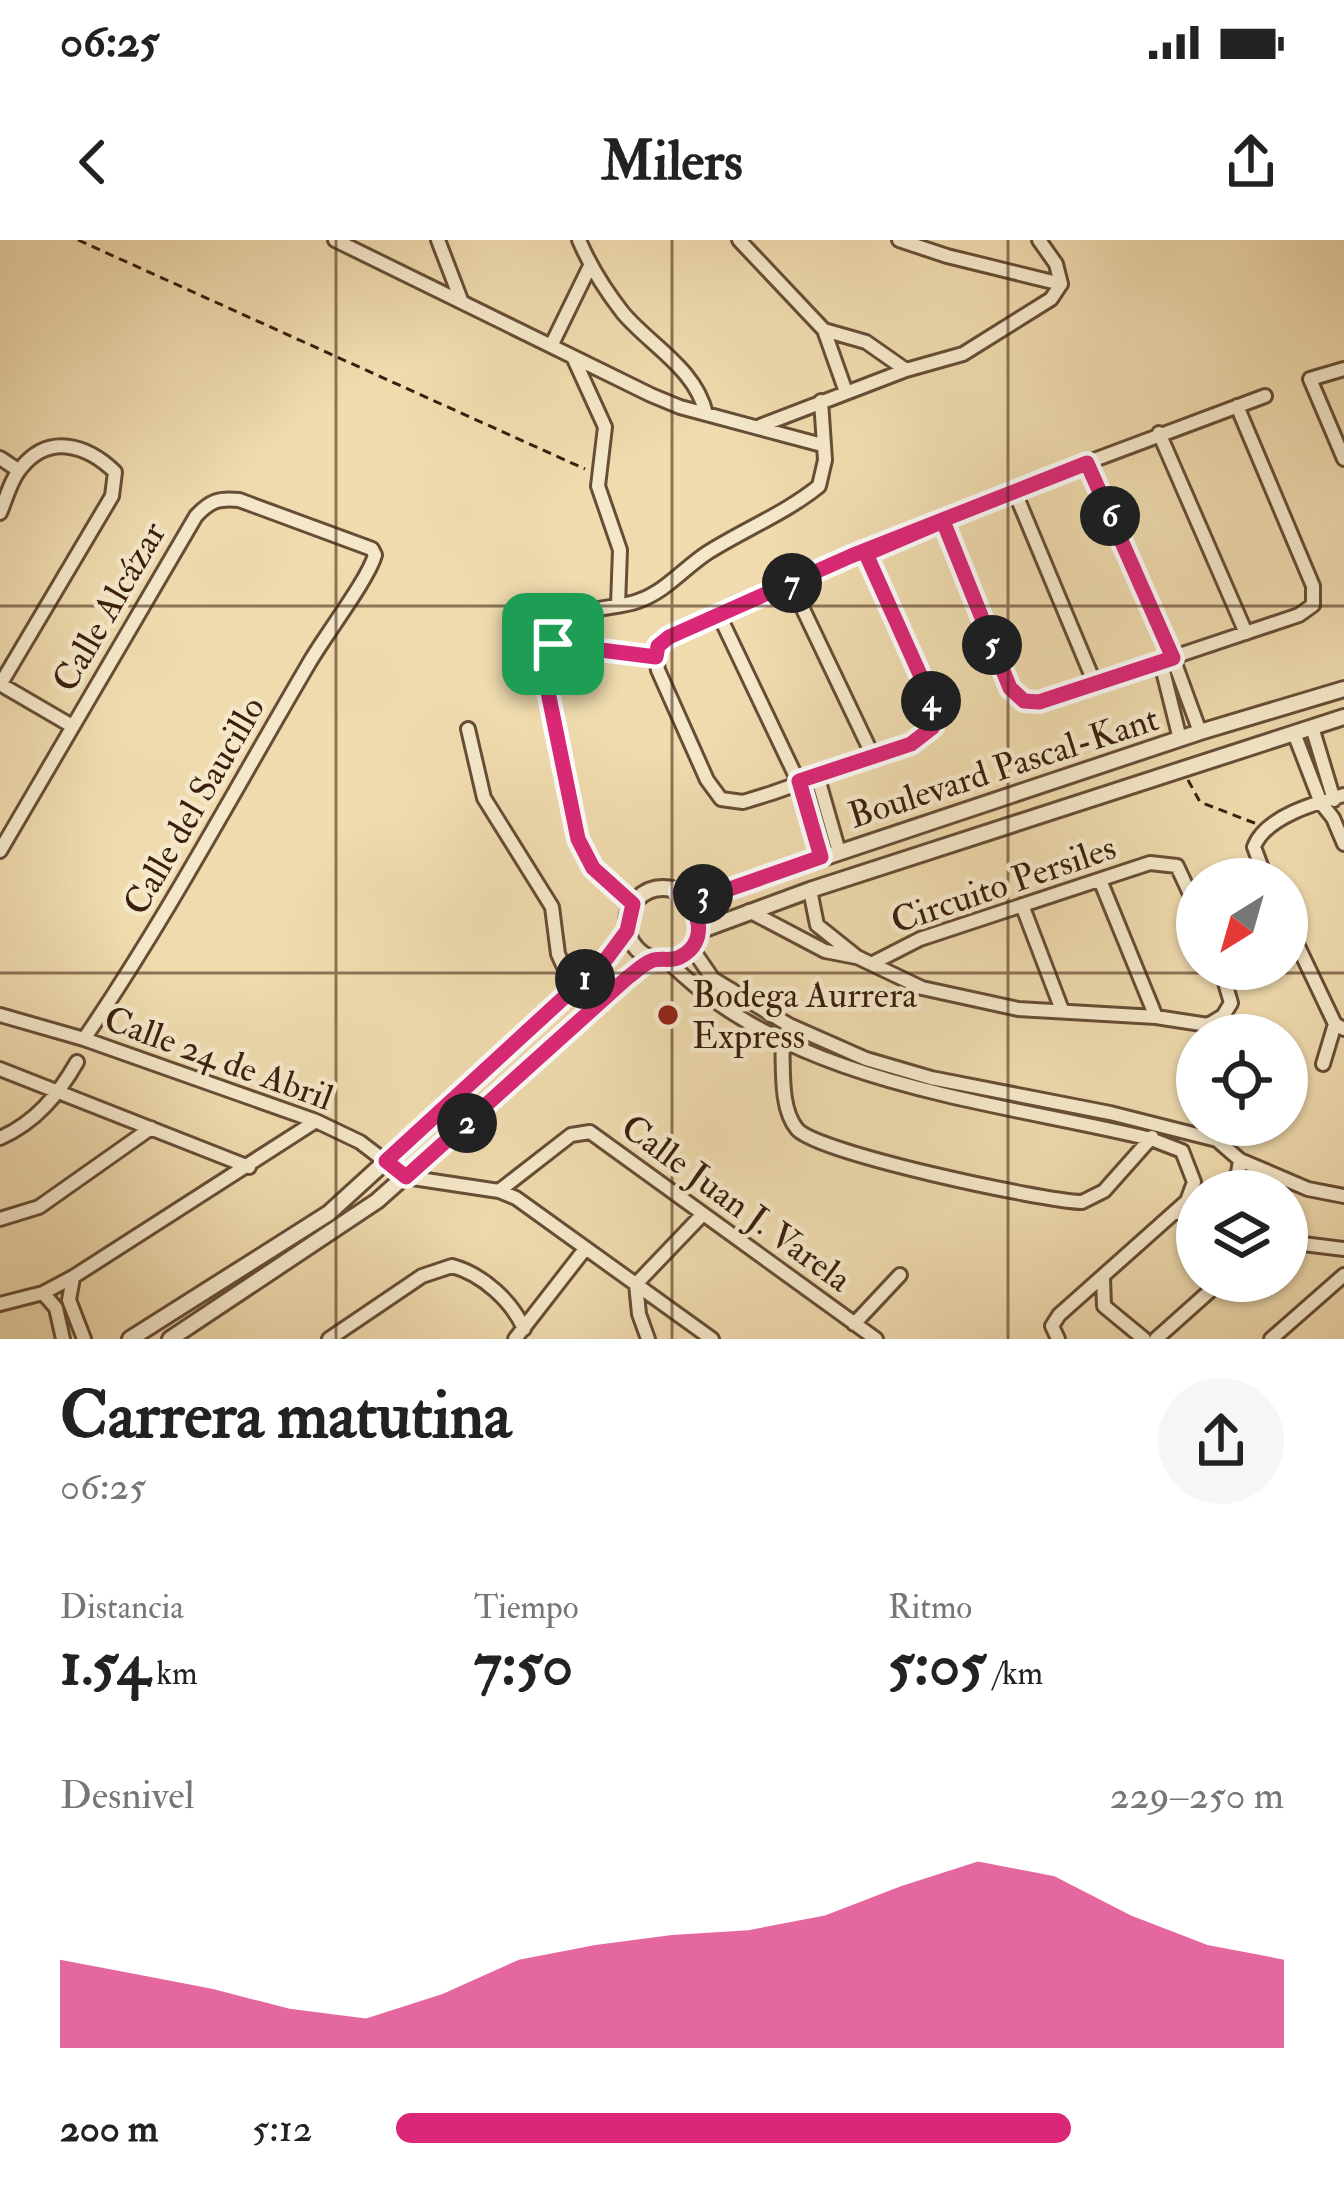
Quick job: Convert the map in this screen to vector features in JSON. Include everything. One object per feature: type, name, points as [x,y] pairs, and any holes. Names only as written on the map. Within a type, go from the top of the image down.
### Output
[{"type":"street","points":[[335,240],[651,395],[822,445]]},
{"type":"street","points":[[438,240],[462,301]]},
{"type":"street","points":[[578,240],[624,314],[695,385],[706,414]]},
{"type":"street","points":[[740,240],[824,330],[846,392]]},
{"type":"street","points":[[899,240],[1061,284]]},
{"type":"street","points":[[760,426],[821,400],[962,354],[1051,299],[1061,284],[1056,264],[1039,240]]},
{"type":"street","points":[[551,346],[590,266]]},
{"type":"street","points":[[824,330],[866,342],[907,370]]},
{"type":"street","points":[[574,358],[605,427],[598,475],[600,499],[620,550],[618,604]]},
{"type":"street","points":[[1344,369],[1310,379],[1344,459]]},
{"type":"street","points":[[866,554],[920,671],[933,727],[920,740],[743,802],[721,800],[707,780],[656,657],[658,646],[669,637],[851,556],[1265,396]]},
{"type":"street","points":[[633,904],[593,868],[578,839],[548,692],[559,627],[573,618],[640,601],[661,590],[702,556],[819,486],[824,473],[821,400]]},
{"type":"street","points":[[943,521],[1010,688],[1018,697],[1039,702],[1300,616],[1316,598],[1237,406]]},
{"type":"street","points":[[1159,434],[1246,633]]},
{"type":"street","points":[[0,513],[18,470],[44,448],[74,446],[116,472],[116,482],[0,684],[72,726]]},
{"type":"street","points":[[0,458],[18,470]]},
{"type":"street","points":[[1087,463],[1164,641],[1180,739]]},
{"type":"street","points":[[1015,490],[1095,684]]},
{"type":"street","name":"Calle del Saucillo","points":[[84,1039],[145,949],[374,562],[375,555],[365,545],[239,500],[219,498],[196,516]]},
{"type":"street","name":"Calle Alcázar","points":[[0,851],[196,516]]},
{"type":"street","points":[[791,584],[873,756]]},
{"type":"street","points":[[720,617],[799,781],[821,857]]},
{"type":"street","points":[[553,644],[656,657]]},
{"type":"street","points":[[1166,660],[1200,732]]},
{"type":"street","name":"Boulevard Pascal-Kant","points":[[680,892],[721,892],[1344,688]]},
{"type":"street","name":"Boulevard Pascal-Kant","points":[[699,931],[810,890],[1344,717]]},
{"type":"street","points":[[1312,727],[1333,799],[1333,818],[1344,844]]},
{"type":"street","points":[[468,729],[479,786],[552,908],[557,954],[574,989]]},
{"type":"street","points":[[1294,733],[1333,799]]},
{"type":"street","points":[[817,775],[839,852]]},
{"type":"street","points":[[1258,858],[1254,847],[1268,826],[1333,799]]},
{"type":"street","points":[[912,830],[920,854]]},
{"type":"street","name":"Circuito Persiles","points":[[873,963],[908,944],[1150,863],[1176,866]]},
{"type":"street","points":[[1100,880],[1156,1017]]},
{"type":"street","points":[[136,1338],[163,1320],[329,1214],[607,958],[627,931],[633,904],[654,889],[680,892],[692,902],[699,931],[691,947],[627,978],[406,1177],[171,1339],[163,1320]]},
{"type":"street","name":"Circuito Persiles","points":[[810,890],[818,925],[857,957]]},
{"type":"street","points":[[1022,905],[1062,1010]]},
{"type":"street","name":"Circuito Persiles","points":[[749,911],[825,951],[873,963],[922,988],[986,1004],[1193,1024],[1217,1021],[1231,1003],[1227,990]]},
{"type":"street","points":[[627,931],[632,943],[782,1039],[894,1082],[1217,1140],[1240,1160],[1308,1189],[1344,1196]]},
{"type":"street","points":[[691,947],[713,979],[789,1025],[866,1059],[1155,1132],[1182,1151],[1189,1170]]},
{"type":"street","points":[[1308,964],[1340,1027],[1323,1064]]},
{"type":"street","name":"Calle 24 de Abril","points":[[0,1015],[84,1039],[316,1121],[360,1142],[406,1177]]},
{"type":"street","points":[[782,1039],[785,1096],[794,1124],[807,1138],[876,1160],[1082,1202],[1104,1191],[1155,1132]]},
{"type":"street","points":[[0,1138],[35,1117],[61,1091],[77,1062]]},
{"type":"street","points":[[0,1069],[250,1167]]},
{"type":"street","points":[[0,1304],[43,1293],[74,1276],[316,1121]]},
{"type":"street","points":[[0,1220],[39,1207],[151,1128]]},
{"type":"street","name":"Calle Juan J. Varela","points":[[499,1191],[578,1131],[590,1132],[876,1339]]},
{"type":"street","points":[[1238,1170],[1240,1160]]},
{"type":"street","points":[[406,1177],[499,1191],[533,1209],[712,1339]]},
{"type":"street","points":[[1058,1339],[1052,1326],[1059,1315],[1176,1213]]},
{"type":"street","points":[[648,1339],[636,1284],[703,1214]]},
{"type":"street","points":[[1308,1245],[1344,1250]]},
{"type":"street","points":[[519,1334],[584,1249]]},
{"type":"street","points":[[329,1339],[422,1276],[452,1266],[464,1269],[517,1313],[519,1334]]},
{"type":"street","points":[[854,1324],[901,1275]]},
{"type":"street","points":[[1271,1339],[1344,1275]]},
{"type":"street","points":[[74,1276],[69,1300],[83,1339]]},
{"type":"street","points":[[1103,1278],[1104,1306],[1144,1339]]},
{"type":"street","points":[[43,1293],[56,1308],[64,1339]]},
{"type":"street","points":[[1156,1339],[1197,1302]]},
{"type":"path","points":[[78,240],[598,475]]},
{"type":"path","points":[[1183,767],[1200,802],[1268,826]]},
{"type":"place","name":"Bodega Aurrera Express","points":[[668,1015]]},
{"type":"route","points":[[553,644],[548,692],[578,839],[593,868],[633,904],[627,931],[607,958],[386,1161],[406,1177],[627,978],[654,959],[681,956],[691,947],[699,931],[698,916],[680,892],[721,892],[821,857],[799,781],[911,744],[933,727],[931,699],[866,554],[943,521],[1010,688],[1024,701],[1039,702],[1173,658],[1087,463],[1015,490],[866,554],[851,556],[669,637],[658,646],[656,657],[553,644]]}]
